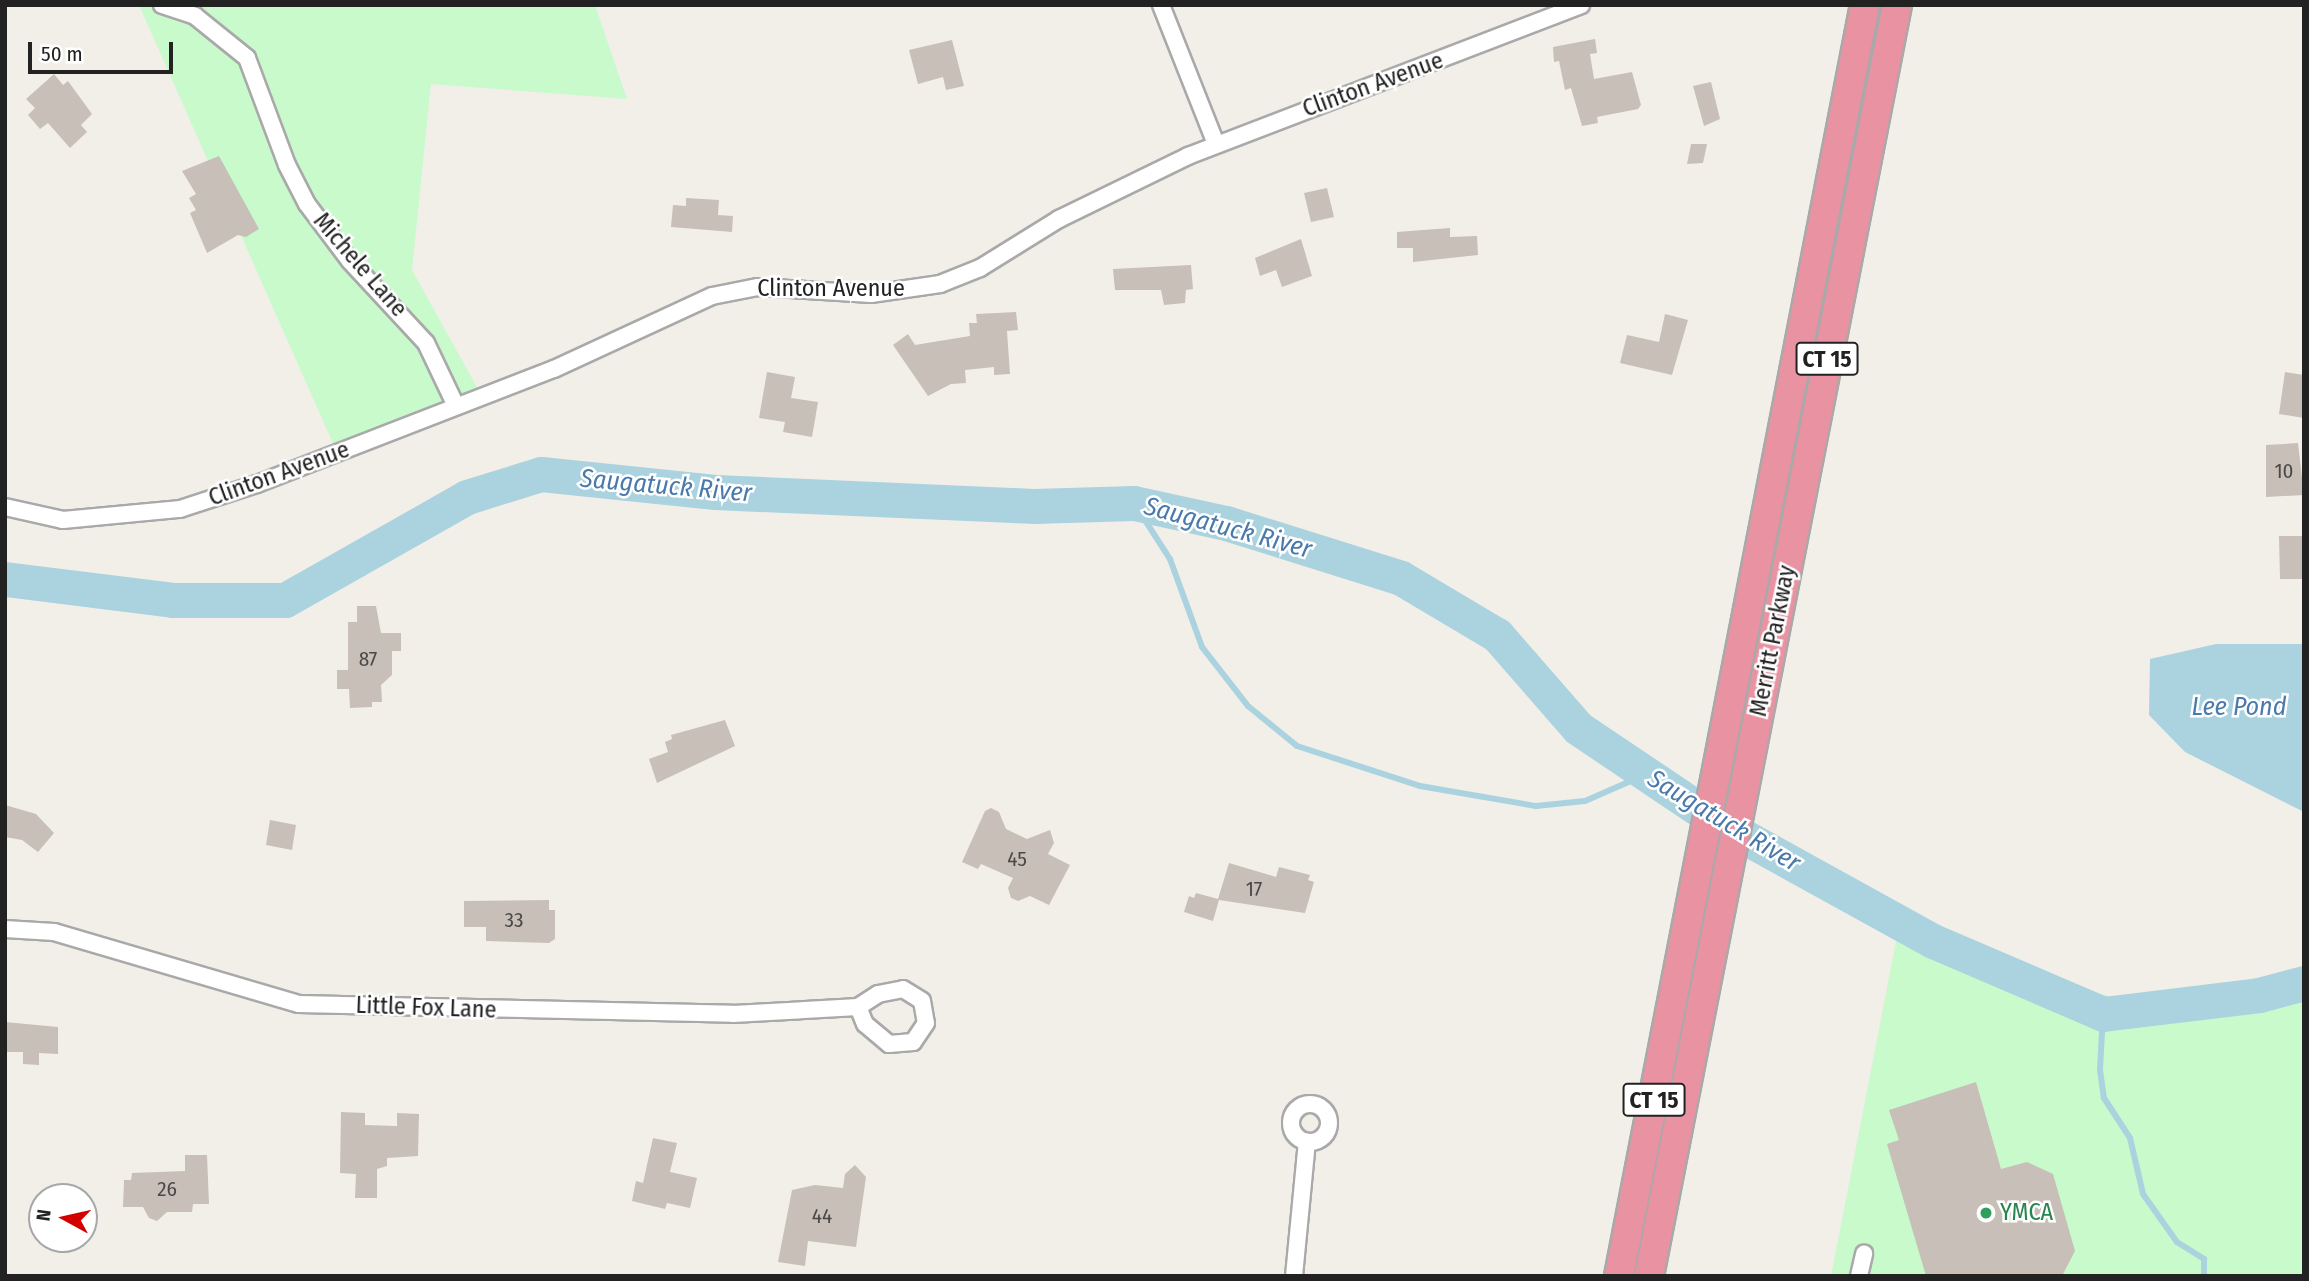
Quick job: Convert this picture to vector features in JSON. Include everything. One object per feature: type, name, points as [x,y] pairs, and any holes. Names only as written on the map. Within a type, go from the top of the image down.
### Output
[{"type":"highway","name":"Merritt Parkway","points":[[1619,1276],[1732,708],[1865,5]]},
{"type":"highway","name":"Merritt Parkway","points":[[1649,1276],[1897,5]]},
{"type":"street","name":"Michele Lane","points":[[162,5],[195,16],[247,58],[287,165],[307,204],[350,261],[401,310],[426,343],[456,406]]},
{"type":"street","points":[[1161,5],[1216,144]]},
{"type":"street","name":"Clinton Avenue","points":[[5,508],[63,520],[180,509],[456,406],[726,292],[774,286],[871,294],[951,281],[1082,206],[1216,144],[1581,5]]},
{"type":"street","name":"Little Fox Lane","points":[[5,929],[54,932],[299,1004],[733,1014],[858,1007]]},
{"type":"street","points":[[1293,1276],[1307,1142]]},
{"type":"street","points":[[1860,1276],[1864,1254]]},
{"type":"green space","points":[[139,5],[595,5],[627,99],[431,84],[412,270],[484,400],[339,457]]},
{"type":"green space","points":[[1898,931],[1963,965],[2110,996],[2304,1002],[2304,1276],[1831,1276]]},
{"type":"water","name":"Lee Pond","points":[[2216,644],[2304,644],[2304,812],[2185,752],[2149,715],[2150,659]]},
{"type":"building","points":[[1595,39],[1597,53],[1590,54],[1594,79],[1632,72],[1641,105],[1638,109],[1597,117],[1598,123],[1582,126],[1571,88],[1565,90],[1559,61],[1554,62],[1553,47]]},
{"type":"building","points":[[952,40],[964,86],[946,90],[943,77],[918,84],[909,50]]},
{"type":"building","points":[[54,74],[63,85],[68,81],[92,114],[81,125],[87,132],[70,148],[48,123],[40,129],[28,115],[35,108],[26,99]]},
{"type":"building","points":[[1711,82],[1720,119],[1704,126],[1693,86]]},
{"type":"building","points":[[1691,144],[1707,144],[1703,163],[1687,164]]},
{"type":"building","points":[[219,156],[259,229],[246,237],[238,235],[207,253],[190,213],[196,210],[189,198],[196,194],[182,171]]},
{"type":"building","points":[[1327,188],[1334,217],[1311,222],[1304,193]]},
{"type":"building","points":[[686,198],[719,200],[718,215],[733,216],[732,232],[671,227],[673,205],[686,206]]},
{"type":"building","points":[[1450,228],[1450,237],[1477,236],[1478,255],[1413,262],[1413,248],[1397,248],[1397,232]]},
{"type":"building","points":[[1301,239],[1312,276],[1282,287],[1276,270],[1260,276],[1255,258]]},
{"type":"building","points":[[1191,265],[1193,289],[1186,290],[1185,303],[1164,305],[1161,290],[1115,290],[1113,269]]},
{"type":"building","points":[[1016,312],[1018,330],[1007,331],[1010,374],[994,375],[994,367],[965,370],[966,383],[951,384],[928,396],[893,345],[908,334],[915,345],[970,336],[969,323],[977,323],[976,314]]},
{"type":"building","points":[[1665,314],[1688,320],[1672,375],[1620,363],[1627,335],[1659,342]]},
{"type":"building","points":[[767,372],[795,377],[791,398],[818,402],[812,437],[783,432],[785,422],[759,418]]},
{"type":"building","points":[[2285,372],[2304,375],[2304,418],[2279,414]]},
{"type":"building","points":[[2298,443],[2304,495],[2266,497],[2266,445]]},
{"type":"building","points":[[2279,536],[2304,536],[2304,579],[2280,579]]},
{"type":"building","points":[[357,606],[376,606],[381,633],[401,633],[401,651],[392,651],[392,675],[381,685],[382,702],[372,702],[372,707],[350,708],[349,689],[337,689],[337,670],[348,670],[348,622],[357,622]]},
{"type":"building","points":[[725,720],[735,746],[657,783],[649,759],[668,752],[665,742],[672,739],[671,735]]},
{"type":"building","points":[[5,805],[36,814],[54,833],[38,852],[22,840],[5,837]]},
{"type":"building","points":[[991,808],[999,812],[1006,829],[1027,839],[1050,830],[1054,843],[1048,854],[1070,865],[1049,905],[1030,896],[1018,901],[1011,898],[1008,888],[1013,878],[981,864],[978,869],[962,862],[985,811]]},
{"type":"building","points":[[270,820],[296,825],[292,850],[266,845]]},
{"type":"building","points":[[1229,863],[1276,877],[1279,867],[1310,875],[1308,880],[1314,882],[1305,913],[1219,900],[1213,921],[1184,912],[1189,896],[1194,898],[1196,893],[1218,899]]},
{"type":"building","points":[[549,900],[549,910],[555,910],[555,939],[549,943],[486,941],[486,927],[464,927],[464,901]]},
{"type":"building","points":[[5,1022],[58,1027],[58,1054],[39,1053],[39,1065],[23,1064],[23,1052],[5,1052]]},
{"type":"building","name":"YMCA","points":[[1976,1082],[2001,1169],[2027,1162],[2053,1174],[2075,1251],[2062,1276],[1926,1276],[1887,1144],[1899,1140],[1889,1110]]},
{"type":"building","points":[[341,1112],[365,1113],[365,1125],[397,1126],[397,1113],[419,1114],[418,1156],[387,1158],[387,1166],[377,1169],[377,1198],[355,1198],[356,1174],[340,1173]]},
{"type":"building","points":[[653,1138],[677,1143],[670,1172],[697,1178],[690,1208],[667,1203],[665,1209],[632,1201],[636,1181],[643,1183]]},
{"type":"building","points":[[185,1155],[207,1155],[209,1204],[193,1204],[192,1212],[167,1212],[157,1221],[149,1218],[143,1207],[123,1207],[124,1180],[131,1180],[132,1173],[185,1171]]},
{"type":"building","points":[[855,1165],[866,1177],[856,1247],[808,1241],[805,1266],[778,1262],[792,1190],[815,1185],[843,1188],[845,1174]]},
{"type":"waterway","name":"Saugatuck River","points":[[5,579],[173,600],[285,600],[467,497],[541,474],[715,492],[1033,506],[1134,503],[1226,523],[1401,578],[1497,635],[1578,728],[1721,824],[1933,941],[2103,1014],[2259,995],[2304,983]]},
{"type":"waterway","points":[[1134,503],[1170,559],[1202,647],[1248,706],[1297,746],[1420,786],[1536,806],[1585,801],[1649,773]]},
{"type":"waterway","points":[[2103,1014],[2100,1070],[2104,1098],[2130,1138],[2143,1194],[2177,1242],[2204,1259],[2204,1276]]},
{"type":"place","name":"YMCA","points":[[1986,1213]]}]
